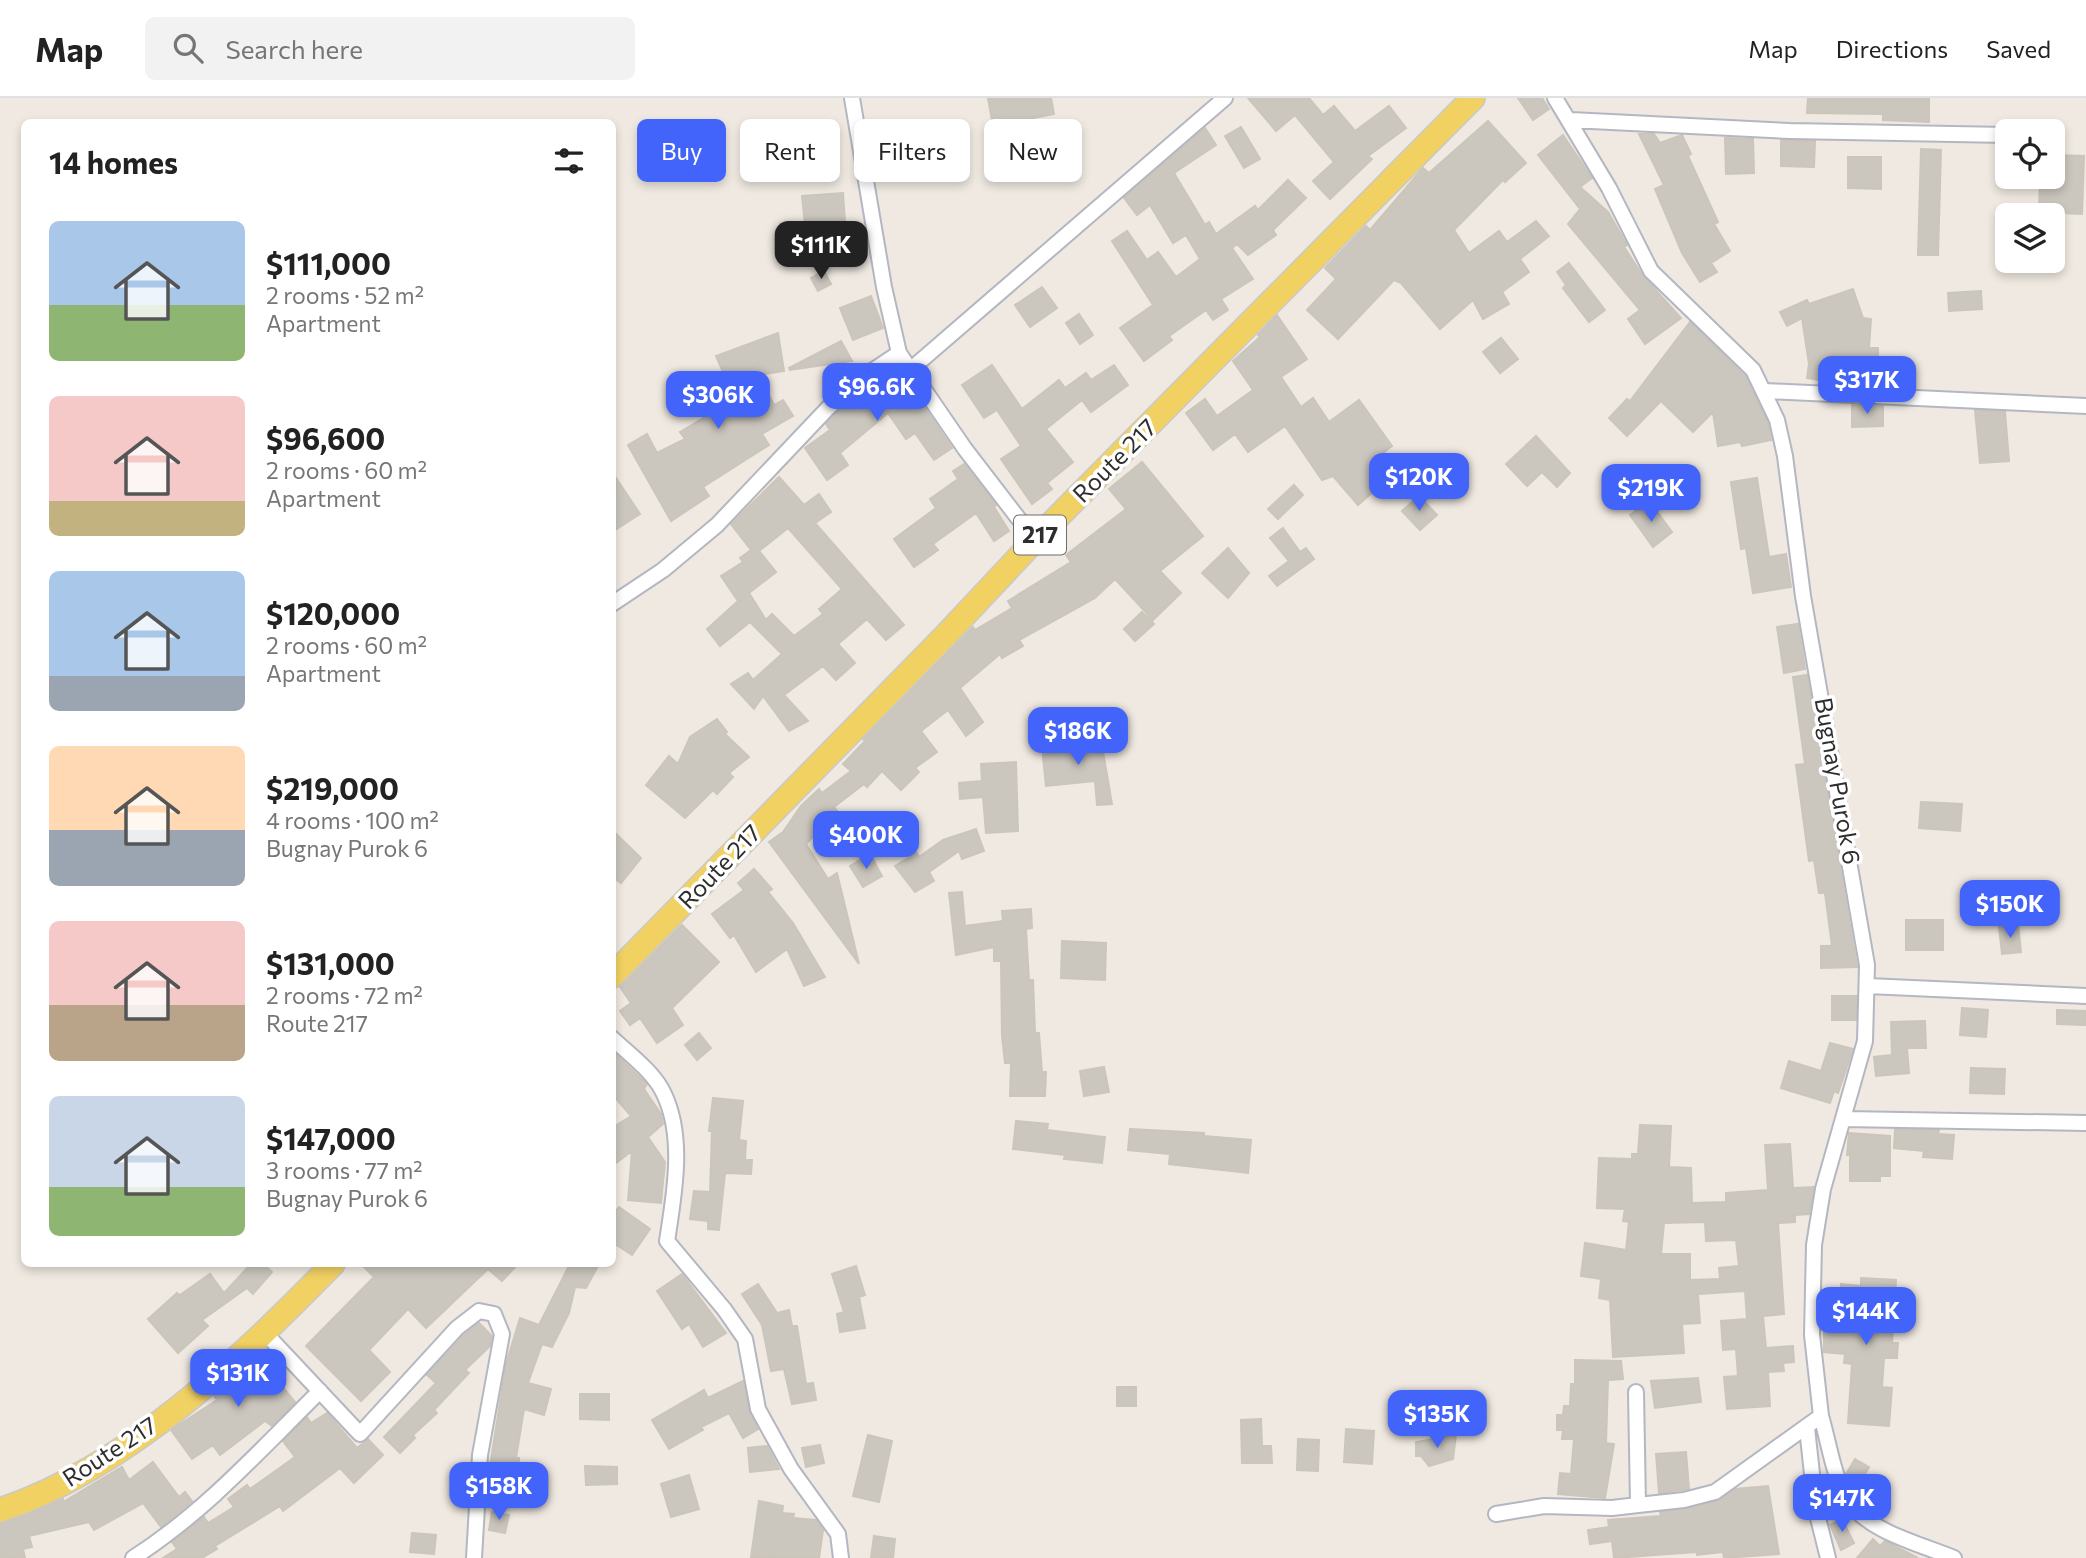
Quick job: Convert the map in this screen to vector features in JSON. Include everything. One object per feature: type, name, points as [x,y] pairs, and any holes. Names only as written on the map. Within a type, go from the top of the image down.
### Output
[{"type":"main road","name":"Route 217","points":[[616,972],[945,636],[1035,540],[1473,98]]},
{"type":"main road","name":"Route 217","points":[[0,1510],[63,1484],[117,1450],[219,1374],[265,1333],[330,1267]]},
{"type":"street","points":[[852,98],[884,287],[899,353],[1035,540]]},
{"type":"street","points":[[909,370],[1225,98]]},
{"type":"street","name":"Bugnay Purok 6","points":[[1555,98],[1570,120],[1651,271],[1737,352],[1766,391],[1777,419],[1785,456],[1803,596],[1859,904],[1868,986],[1865,1041],[1823,1189],[1814,1245],[1812,1335],[1821,1416],[1840,1481],[1848,1499],[1860,1514],[1878,1526],[1954,1558]]},
{"type":"street","points":[[1570,120],[1790,131],[1995,135]]},
{"type":"street","points":[[616,601],[663,570],[717,525],[828,408],[860,379],[899,353]]},
{"type":"street","points":[[1766,391],[2086,406]]},
{"type":"street","points":[[1868,986],[2086,996]]},
{"type":"street","points":[[616,1042],[657,1082],[670,1112],[675,1140],[675,1174],[667,1241],[724,1309],[745,1339],[758,1409],[791,1469],[838,1534],[841,1558]]},
{"type":"street","points":[[1844,1119],[2086,1123]]},
{"type":"street","points":[[265,1333],[360,1434],[457,1328],[479,1311],[494,1314],[502,1334],[480,1455],[474,1558]]},
{"type":"street","points":[[133,1558],[171,1534],[211,1500],[320,1391]]},
{"type":"street","points":[[1636,1392],[1638,1505]]},
{"type":"street","points":[[1496,1514],[1544,1506],[1612,1508],[1684,1500],[1715,1492],[1821,1416]]},
{"type":"street","points":[[1807,1428],[1816,1510],[1828,1558]]},
{"type":"building","points":[[988,98],[1051,98],[1054,114],[1029,119],[992,119]]},
{"type":"building","points":[[1248,98],[1309,98],[1323,115],[1334,106],[1355,131],[1389,106],[1406,128],[1368,156],[1372,159],[1330,199],[1313,181],[1334,162],[1295,115],[1276,131]]},
{"type":"building","points":[[1518,98],[1542,98],[1549,109],[1533,120]]},
{"type":"building","points":[[1808,98],[1929,98],[1929,122],[1883,120],[1883,114],[1807,113]]},
{"type":"building","points":[[1488,121],[1526,163],[1505,182],[1503,180],[1454,230],[1469,253],[1499,231],[1507,242],[1536,221],[1549,236],[1520,259],[1529,272],[1502,292],[1509,304],[1483,319],[1473,300],[1440,329],[1401,283],[1394,280],[1338,339],[1307,310],[1336,279],[1325,268],[1366,226],[1370,230],[1423,168],[1429,173]]},
{"type":"building","points":[[1241,127],[1260,159],[1244,168],[1225,136]]},
{"type":"building","points":[[1205,128],[1216,145],[1174,173],[1205,225],[1209,222],[1216,234],[1255,206],[1258,210],[1288,180],[1306,198],[1273,230],[1276,235],[1248,255],[1237,244],[1232,248],[1253,279],[1221,299],[1228,310],[1213,320],[1206,310],[1169,336],[1172,340],[1144,361],[1120,328],[1153,305],[1112,241],[1127,231],[1147,260],[1158,252],[1176,277],[1200,259],[1186,235],[1173,243],[1150,205],[1137,215],[1124,198]]},
{"type":"building","points":[[1639,134],[1654,134],[1660,143],[1682,135],[1691,154],[1688,156],[1718,222],[1714,224],[1730,251],[1711,263],[1717,272],[1700,282],[1682,253],[1655,189],[1664,185]]},
{"type":"building","points":[[1563,135],[1592,178],[1580,187],[1608,212],[1627,245],[1624,247],[1643,276],[1681,318],[1645,344],[1628,319],[1640,310],[1568,224],[1580,209],[1538,155]]},
{"type":"building","points":[[1725,138],[1753,139],[1754,173],[1726,174]]},
{"type":"building","points":[[1781,140],[1815,141],[1814,167],[1781,166]]},
{"type":"building","points":[[1921,149],[1941,150],[1938,255],[1918,255]]},
{"type":"building","points":[[2065,155],[2084,156],[2082,214],[2065,213],[2065,203],[2039,203],[2040,189],[2065,189]]},
{"type":"building","points":[[1848,157],[1881,157],[1881,189],[1848,188]]},
{"type":"building","points":[[843,193],[845,222],[805,225],[802,196]]},
{"type":"building","points":[[1569,263],[1605,310],[1589,322],[1563,288],[1566,285],[1557,272]]},
{"type":"building","points":[[824,271],[831,284],[818,291],[811,278]]},
{"type":"building","points":[[1042,287],[1057,308],[1030,327],[1015,305]]},
{"type":"building","points":[[1853,289],[1863,318],[1871,319],[1869,348],[1878,348],[1878,366],[1833,365],[1831,382],[1807,378],[1809,364],[1802,318],[1787,326],[1780,312],[1807,300],[1809,304]]},
{"type":"building","points":[[1981,291],[1982,309],[1949,311],[1948,293]]},
{"type":"building","points":[[871,296],[883,328],[853,340],[840,308]]},
{"type":"building","points":[[1079,314],[1093,335],[1080,344],[1066,323]]},
{"type":"building","points":[[1277,315],[1307,359],[1281,377],[1301,407],[1313,398],[1329,422],[1359,400],[1392,446],[1376,458],[1391,476],[1358,505],[1333,476],[1322,480],[1285,426],[1248,452],[1235,434],[1213,450],[1186,413],[1205,399],[1217,416],[1253,390],[1233,361],[1260,337],[1258,335]]},
{"type":"building","points":[[1690,322],[1745,376],[1768,423],[1771,440],[1742,446],[1740,442],[1718,446],[1713,412],[1693,432],[1661,401],[1627,436],[1609,418],[1627,399],[1630,401]]},
{"type":"building","points":[[778,333],[784,371],[758,375],[774,405],[783,400],[793,416],[762,434],[769,445],[703,487],[709,496],[671,521],[628,445],[647,434],[657,453],[685,439],[680,432],[735,399],[716,356]]},
{"type":"building","points":[[1501,338],[1518,359],[1500,373],[1483,352]]},
{"type":"building","points":[[841,341],[852,361],[790,370],[789,368]]},
{"type":"building","points":[[992,365],[1022,409],[1059,380],[1065,388],[1086,373],[1091,380],[1114,365],[1128,385],[1091,412],[1082,400],[1046,429],[1073,462],[1047,483],[1052,489],[1032,504],[1001,459],[1021,446],[997,410],[984,418],[962,385]]},
{"type":"building","points":[[896,366],[918,403],[920,401],[952,448],[934,460],[915,433],[906,439],[888,413],[840,453],[848,465],[827,480],[805,448],[830,430],[826,424],[837,413]]},
{"type":"building","points":[[1852,405],[1883,406],[1883,426],[1852,427]]},
{"type":"building","points":[[1975,410],[2005,412],[2009,461],[1980,463]]},
{"type":"building","points":[[1536,436],[1570,473],[1557,487],[1542,472],[1527,486],[1506,464]]},
{"type":"building","points":[[1142,462],[1203,536],[1160,571],[1181,593],[1153,620],[1115,579],[1095,598],[1019,640],[1023,646],[1002,658],[1000,654],[960,688],[983,722],[966,736],[948,710],[921,731],[937,752],[915,768],[919,772],[901,790],[882,771],[867,787],[864,784],[834,807],[838,812],[806,844],[828,879],[837,873],[859,964],[769,842],[783,832],[801,806],[819,789],[822,793],[851,771],[843,764],[865,741],[863,739],[973,627],[975,630],[1012,608],[1008,601],[1071,562],[1066,555],[1126,509],[1109,489]]},
{"type":"building","points":[[964,464],[996,505],[994,507],[1009,531],[994,541],[976,513],[933,544],[938,550],[914,567],[894,539],[936,508],[930,499],[958,479],[953,471]]},
{"type":"building","points":[[1412,469],[1427,487],[1413,499],[1398,481]]},
{"type":"building","points":[[779,477],[804,505],[819,494],[831,512],[815,523],[904,625],[886,640],[867,619],[838,644],[855,663],[836,680],[823,666],[784,695],[808,721],[789,731],[763,696],[754,709],[731,684],[748,673],[753,680],[782,654],[750,622],[720,646],[707,629],[738,601],[721,576],[743,562],[740,558],[751,550],[731,524]],"holes":[[[788,528],[842,589],[819,609],[823,614],[794,636],[772,614],[766,620],[749,593],[776,572],[759,551]]]},
{"type":"building","points":[[616,478],[640,514],[616,529]]},
{"type":"building","points":[[1757,478],[1769,557],[1786,554],[1791,587],[1753,593],[1746,548],[1741,549],[1731,482]]},
{"type":"building","points":[[1294,485],[1303,495],[1278,519],[1268,509]]},
{"type":"building","points":[[1419,496],[1437,515],[1420,530],[1402,511]]},
{"type":"building","points":[[1649,501],[1672,532],[1653,547],[1630,515]]},
{"type":"building","points":[[1283,528],[1300,552],[1306,548],[1314,559],[1277,586],[1269,576],[1289,561],[1270,538]]},
{"type":"building","points":[[1228,548],[1249,573],[1228,598],[1202,573]]},
{"type":"building","points":[[1142,612],[1154,624],[1135,641],[1124,629]]},
{"type":"building","points":[[1798,624],[1805,669],[1784,673],[1777,627]]},
{"type":"building","points":[[1807,675],[1857,967],[1821,968],[1821,946],[1832,946],[1825,893],[1819,893],[1814,860],[1809,861],[1796,765],[1805,764],[1793,677]]},
{"type":"building","points":[[717,719],[727,732],[725,734],[749,757],[729,773],[733,777],[717,794],[713,790],[685,818],[646,785],[669,756],[678,764],[690,737]]},
{"type":"building","points":[[1101,740],[1112,804],[1097,805],[1095,781],[1046,786],[1042,747]]},
{"type":"building","points":[[1016,762],[1018,831],[986,833],[983,797],[960,799],[959,783],[982,781],[981,764]]},
{"type":"building","points":[[1921,802],[1962,804],[1960,831],[1919,828]]},
{"type":"building","points":[[976,829],[984,851],[962,859],[959,851],[929,872],[934,881],[915,892],[895,866],[917,853],[919,857],[943,840]]},
{"type":"building","points":[[616,834],[641,858],[621,883],[616,879]]},
{"type":"building","points":[[870,854],[882,876],[863,887],[850,866]]},
{"type":"building","points":[[754,869],[772,889],[768,892],[793,923],[825,977],[804,986],[787,949],[756,972],[734,935],[730,938],[712,914],[744,890],[738,883]]},
{"type":"building","points":[[962,892],[965,926],[1003,921],[1002,911],[1031,909],[1032,928],[1026,929],[1029,980],[1033,980],[1035,1033],[1039,1033],[1042,1072],[1046,1072],[1045,1096],[1010,1096],[1011,1063],[1005,1063],[1002,1036],[1001,961],[994,961],[994,947],[956,955],[949,893]]},
{"type":"building","points":[[1906,920],[1943,920],[1943,950],[1906,950]]},
{"type":"building","points":[[682,925],[719,962],[672,1008],[683,1025],[657,1043],[640,1018],[630,1025],[620,1011],[631,1003],[620,987]]},
{"type":"building","points":[[2018,925],[2021,952],[2002,954],[1999,927]]},
{"type":"building","points":[[1062,941],[1106,943],[1105,980],[1061,978]]},
{"type":"building","points":[[1832,996],[1857,996],[1856,1020],[1832,1020]]},
{"type":"building","points":[[1962,1008],[1988,1010],[1986,1037],[1960,1035]]},
{"type":"building","points":[[2057,1010],[2086,1011],[2086,1025],[2057,1024]]},
{"type":"building","points":[[1925,1021],[1926,1048],[1907,1048],[1909,1073],[1876,1076],[1874,1057],[1892,1055],[1891,1022]]},
{"type":"building","points":[[699,1033],[711,1048],[697,1060],[685,1045]]},
{"type":"building","points":[[1830,1043],[1853,1049],[1838,1093],[1834,1091],[1830,1103],[1781,1088],[1789,1061],[1821,1071]]},
{"type":"building","points":[[616,1055],[647,1084],[644,1089],[661,1114],[663,1124],[648,1137],[665,1162],[661,1203],[628,1200],[632,1151],[616,1163],[616,1125],[631,1116],[616,1099]]},
{"type":"building","points":[[1104,1067],[1109,1092],[1084,1096],[1080,1071]]},
{"type":"building","points":[[1971,1068],[2005,1069],[2004,1094],[1970,1093]]},
{"type":"building","points":[[713,1098],[743,1101],[739,1140],[746,1141],[745,1160],[752,1160],[751,1174],[725,1173],[719,1230],[708,1229],[708,1221],[690,1219],[694,1191],[710,1192],[712,1131],[709,1131]]},
{"type":"building","points":[[1016,1121],[1048,1124],[1047,1130],[1105,1137],[1102,1163],[1064,1159],[1065,1155],[1013,1149]]},
{"type":"building","points":[[1640,1125],[1671,1126],[1669,1167],[1691,1168],[1692,1203],[1726,1202],[1726,1193],[1768,1190],[1765,1145],[1790,1144],[1793,1188],[1814,1187],[1809,1214],[1795,1215],[1795,1222],[1778,1223],[1784,1314],[1763,1316],[1766,1348],[1793,1346],[1794,1362],[1783,1363],[1784,1371],[1768,1372],[1770,1406],[1727,1409],[1724,1377],[1738,1376],[1736,1349],[1723,1350],[1721,1321],[1747,1319],[1745,1291],[1698,1294],[1700,1323],[1682,1324],[1684,1353],[1613,1357],[1610,1300],[1599,1298],[1601,1279],[1581,1276],[1585,1243],[1626,1250],[1629,1222],[1623,1221],[1625,1209],[1597,1208],[1599,1158],[1632,1159],[1632,1154],[1638,1154]],"holes":[[[1705,1222],[1706,1241],[1736,1240],[1739,1266],[1719,1268],[1720,1279],[1690,1280],[1690,1254],[1661,1254],[1664,1223]]]},
{"type":"building","points":[[1130,1129],[1204,1133],[1204,1136],[1251,1140],[1248,1173],[1169,1164],[1170,1154],[1128,1150]]},
{"type":"building","points":[[1895,1130],[1939,1130],[1938,1134],[1954,1135],[1952,1159],[1923,1157],[1924,1151],[1894,1148]]},
{"type":"building","points":[[1849,1133],[1890,1136],[1890,1176],[1880,1176],[1880,1181],[1850,1181],[1850,1155],[1847,1155]]},
{"type":"building","points":[[619,1207],[650,1229],[632,1255],[616,1245],[616,1211]]},
{"type":"building","points":[[856,1266],[865,1295],[859,1297],[865,1328],[840,1332],[837,1314],[844,1312],[832,1274]]},
{"type":"building","points":[[248,1267],[266,1267],[272,1272],[253,1294],[247,1288],[202,1320],[208,1326],[178,1353],[148,1319],[177,1293],[180,1295],[210,1274],[224,1293]]},
{"type":"building","points":[[364,1267],[515,1267],[502,1281],[488,1269],[426,1328],[408,1309],[369,1350],[390,1372],[361,1401],[306,1346],[374,1277]]},
{"type":"building","points":[[568,1267],[597,1267],[586,1288],[575,1287],[569,1313],[552,1347],[542,1344],[528,1383],[551,1389],[544,1415],[524,1409],[516,1458],[519,1458],[518,1481],[488,1479],[506,1364],[520,1318],[539,1325]]},
{"type":"building","points":[[682,1274],[726,1333],[703,1347],[689,1324],[682,1329],[657,1291]]},
{"type":"building","points":[[1861,1278],[1896,1280],[1892,1343],[1898,1343],[1897,1358],[1884,1358],[1882,1387],[1892,1388],[1889,1426],[1848,1423],[1852,1364],[1844,1363],[1845,1354],[1824,1352],[1824,1332],[1838,1333],[1841,1284],[1861,1286]]},
{"type":"building","points":[[758,1284],[777,1313],[789,1310],[792,1326],[797,1326],[806,1384],[813,1383],[816,1400],[792,1404],[784,1369],[771,1371],[762,1325],[742,1294]]},
{"type":"building","points":[[479,1323],[492,1336],[490,1346],[465,1370],[469,1373],[434,1410],[437,1413],[413,1435],[415,1438],[400,1453],[384,1437],[436,1383],[427,1375],[464,1335]]},
{"type":"building","points":[[267,1349],[285,1372],[276,1379],[295,1402],[272,1426],[265,1421],[220,1455],[213,1445],[192,1459],[171,1430],[217,1400],[214,1396]]},
{"type":"building","points":[[1575,1360],[1621,1361],[1623,1379],[1608,1380],[1606,1443],[1614,1444],[1605,1498],[1558,1494],[1560,1473],[1571,1474],[1574,1439],[1562,1439],[1563,1430],[1557,1430],[1557,1415],[1563,1415],[1564,1406],[1570,1406],[1571,1384],[1575,1384]]},
{"type":"building","points":[[1698,1378],[1701,1402],[1655,1408],[1651,1381]]},
{"type":"building","points":[[743,1381],[749,1411],[758,1429],[743,1438],[729,1413],[701,1427],[703,1430],[669,1449],[652,1420],[704,1390],[708,1398]]},
{"type":"building","points":[[1117,1387],[1136,1387],[1136,1406],[1117,1406]]},
{"type":"building","points":[[580,1394],[609,1394],[609,1420],[580,1419]]},
{"type":"building","points":[[1439,1395],[1440,1410],[1418,1411],[1417,1396]]},
{"type":"building","points":[[327,1413],[357,1448],[368,1439],[383,1455],[354,1483],[340,1468],[283,1511],[280,1506],[215,1546],[217,1549],[202,1558],[163,1558],[177,1549],[172,1542],[204,1517],[208,1523],[234,1507],[228,1499],[247,1485],[250,1489],[295,1457],[283,1441],[307,1417],[311,1423]]},
{"type":"building","points":[[1261,1419],[1262,1446],[1271,1446],[1272,1463],[1242,1463],[1241,1420]]},
{"type":"building","points":[[1346,1429],[1374,1431],[1372,1464],[1344,1462]]},
{"type":"building","points":[[868,1435],[892,1441],[879,1502],[853,1496]]},
{"type":"building","points":[[1456,1435],[1453,1459],[1429,1466],[1421,1456],[1416,1456],[1416,1442]]},
{"type":"building","points":[[1298,1439],[1319,1440],[1318,1471],[1297,1470]]},
{"type":"building","points":[[820,1445],[824,1463],[806,1467],[802,1448]]},
{"type":"building","points":[[767,1446],[779,1469],[750,1472],[748,1448]]},
{"type":"building","points":[[1686,1452],[1689,1489],[1659,1493],[1656,1454]]},
{"type":"building","points":[[1855,1459],[1869,1467],[1858,1486],[1849,1481],[1846,1474]]},
{"type":"building","points":[[153,1462],[179,1497],[185,1492],[192,1501],[161,1527],[143,1503],[94,1530],[89,1522],[29,1536],[32,1547],[23,1549],[25,1558],[0,1558],[0,1524],[63,1499],[63,1502],[122,1467],[129,1480]]},
{"type":"building","points":[[585,1466],[617,1467],[617,1484],[586,1485]]},
{"type":"building","points":[[689,1475],[699,1509],[671,1517],[661,1484]]},
{"type":"building","points":[[1768,1486],[1779,1554],[1724,1558],[1723,1552],[1697,1555],[1697,1552],[1614,1558],[1612,1541],[1590,1544],[1588,1530],[1609,1527],[1608,1520],[1661,1516],[1660,1512],[1717,1501],[1735,1489]]},
{"type":"building","points":[[759,1501],[783,1506],[782,1513],[794,1514],[793,1518],[816,1520],[823,1530],[819,1558],[751,1557]]},
{"type":"building","points":[[492,1512],[509,1515],[505,1533],[489,1530]]},
{"type":"building","points":[[1842,1519],[1854,1543],[1841,1550],[1830,1525]]},
{"type":"building","points":[[412,1533],[436,1535],[434,1554],[410,1552]]},
{"type":"building","points":[[874,1536],[895,1539],[893,1558],[871,1558]]},
{"type":"building","points":[[1873,1539],[1880,1546],[1885,1541],[1918,1558],[1857,1558]]}]
